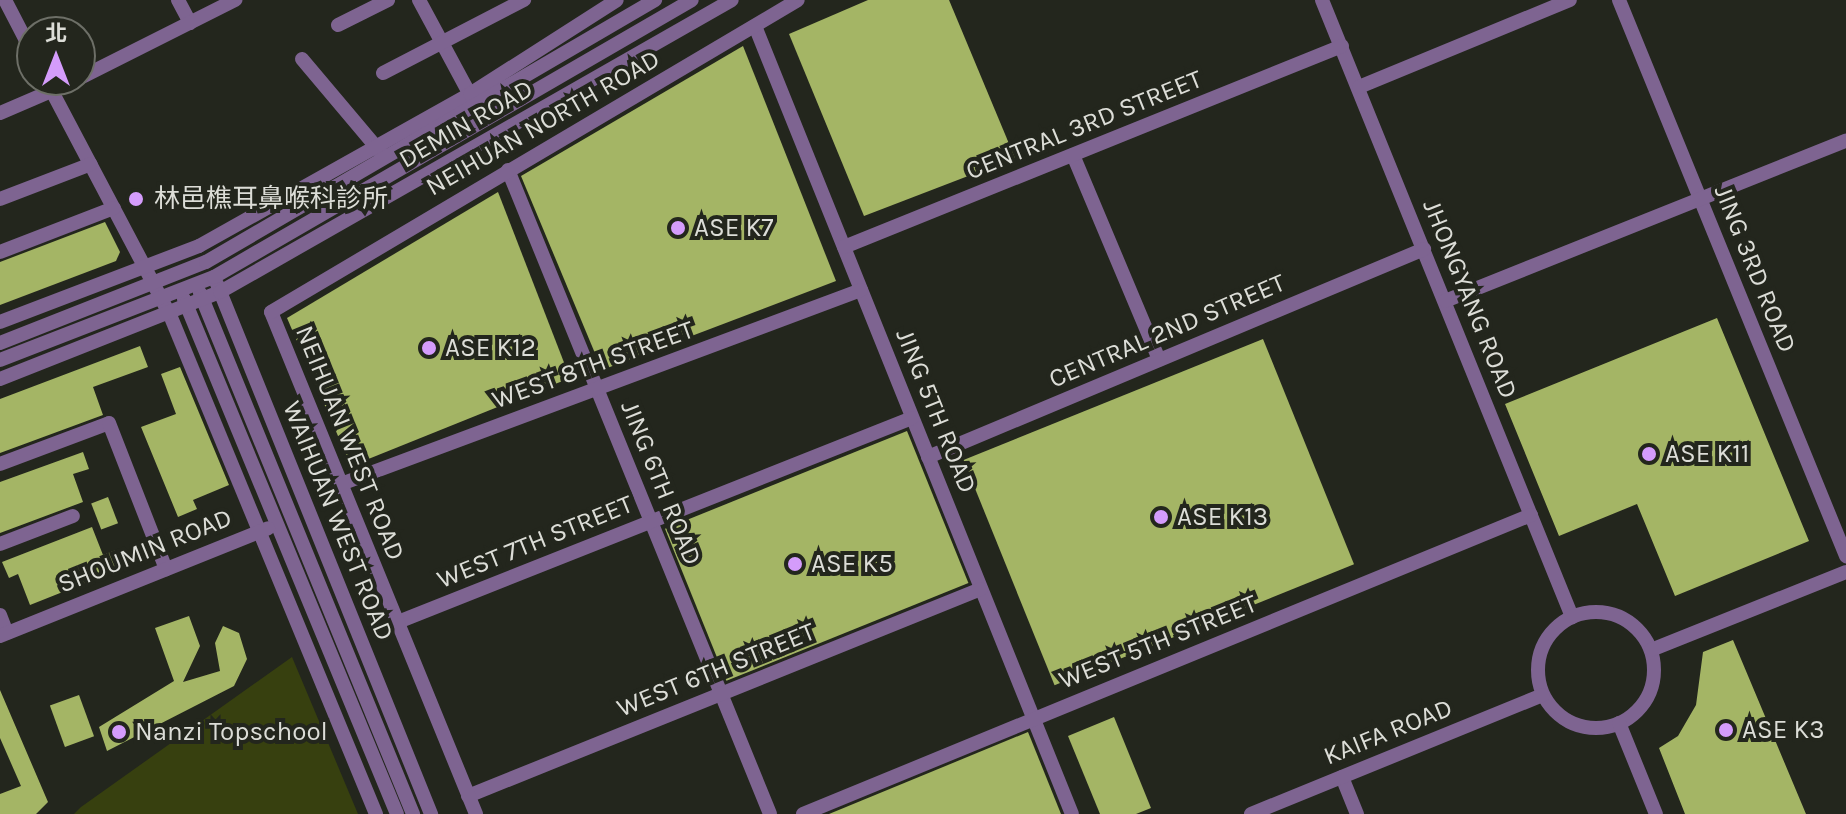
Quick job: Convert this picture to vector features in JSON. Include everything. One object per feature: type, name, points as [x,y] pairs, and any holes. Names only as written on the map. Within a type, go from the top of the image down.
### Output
[{"type":"street","points":[[178,0],[190,23]]},
{"type":"street","points":[[96,70],[235,0]]},
{"type":"street","points":[[338,25],[388,0]]},
{"type":"street","points":[[419,0],[490,130]]},
{"type":"street","points":[[383,73],[524,0]]},
{"type":"street","points":[[618,0],[644,51]]},
{"type":"street","name":"DEMIN ROAD","points":[[0,322],[199,246],[470,94],[618,0]]},
{"type":"street","name":"DEMIN ROAD","points":[[0,343],[155,285],[206,262],[477,109],[655,0]]},
{"type":"street","name":"DEMIN ROAD","points":[[490,130],[636,33],[692,0]]},
{"type":"street","name":"DEMIN ROAD","points":[[0,379],[170,315],[220,292],[490,130],[644,51],[732,0]]},
{"type":"street","name":"NEIHUAN NORTH ROAD","points":[[271,312],[798,0]]},
{"type":"street","name":"JHONGYANG ROAD","points":[[1322,0],[1572,617]]},
{"type":"street","points":[[1359,87],[1570,0]]},
{"type":"street","name":"JING 3RD ROAD","points":[[1619,0],[1846,556]]},
{"type":"street","points":[[3,2],[16,24]]},
{"type":"street","name":"JING 5TH ROAD","points":[[755,26],[1072,814]]},
{"type":"street","name":"CENTRAL 3RD STREET","points":[[844,247],[1342,46]]},
{"type":"street","points":[[302,59],[377,147],[399,182]]},
{"type":"street","points":[[0,113],[31,96]]},
{"type":"street","points":[[55,96],[170,315],[376,814]]},
{"type":"street","points":[[1445,301],[1846,141]]},
{"type":"street","points":[[1073,155],[1159,360]]},
{"type":"street","points":[[0,199],[91,164]]},
{"type":"street","name":"JING 6TH ROAD","points":[[508,170],[770,814]]},
{"type":"street","name":"DEMIN ROAD","points":[[0,360],[162,300],[214,277],[399,182]]},
{"type":"street","points":[[0,252],[114,208]]},
{"type":"street","name":"WAIHUAN WEST ROAD","points":[[199,246],[431,814]]},
{"type":"street","name":"CENTRAL 2ND STREET","points":[[928,457],[1424,249]]},
{"type":"street","name":"WAIHUAN WEST ROAD","points":[[182,253],[203,300],[397,814]]},
{"type":"street","name":"WAIHUAN WEST ROAD","points":[[166,259],[287,520],[413,814]]},
{"type":"street","name":"WEST 8TH STREET","points":[[341,484],[861,290]]},
{"type":"street","name":"NEIHUAN WEST ROAD","points":[[271,312],[476,814]]},
{"type":"street","name":"WEST 7TH STREET","points":[[398,622],[912,418]]},
{"type":"street","points":[[0,464],[109,423],[166,569]]},
{"type":"street","name":"SHOUMIN ROAD","points":[[4,634],[309,511]]},
{"type":"street","name":"WEST 5TH STREET","points":[[803,814],[1531,515]]},
{"type":"street","points":[[0,544],[73,516]]},
{"type":"street","points":[[1651,650],[1846,572]]},
{"type":"street","name":"WEST 6TH STREET","points":[[468,796],[981,589]]},
{"type":"street","points":[[0,615],[4,634]]},
{"type":"street","points":[[1572,617],[1621,618],[1651,650],[1646,699],[1619,723],[1574,723],[1543,695],[1540,655],[1552,632],[1572,617]]},
{"type":"street","name":"KAIFA ROAD","points":[[1251,814],[1543,695]]},
{"type":"street","points":[[1619,723],[1656,814]]},
{"type":"street","points":[[1342,777],[1357,814]]},
{"type":"green space","points":[[292,657],[358,814],[74,814],[81,807]]},
{"type":"building","points":[[868,0],[949,0],[1015,158],[864,216],[789,34]]},
{"type":"building","name":"ASE K7","points":[[743,46],[836,281],[602,370],[521,176]]},
{"type":"building","name":"ASE K12","points":[[498,192],[570,378],[351,466],[287,318]]},
{"type":"building","points":[[105,222],[120,252],[116,261],[0,305],[0,262]]},
{"type":"building","name":"ASE K11","points":[[1717,318],[1809,541],[1675,596],[1637,504],[1559,536],[1505,404]]},
{"type":"building","name":"ASE K13","points":[[1263,339],[1354,564],[1055,685],[964,460]]},
{"type":"building","points":[[140,346],[148,367],[93,387],[103,415],[0,453],[0,399]]},
{"type":"building","points":[[180,367],[229,485],[193,500],[197,509],[178,517],[141,427],[176,414],[161,374]]},
{"type":"building","name":"ASE K5","points":[[907,431],[968,583],[726,681],[665,529]]},
{"type":"building","points":[[83,452],[89,469],[73,474],[83,502],[0,533],[0,482]]},
{"type":"building","points":[[108,497],[118,523],[101,530],[91,503]]},
{"type":"building","points":[[92,527],[103,555],[116,550],[123,568],[30,605],[18,574],[9,578],[2,562]]},
{"type":"building","points":[[189,616],[200,646],[183,682],[220,671],[215,643],[223,626],[239,633],[247,659],[234,686],[107,751],[99,727],[174,681],[155,628]]},
{"type":"building","name":"ASE K3","points":[[1733,640],[1806,814],[1685,814],[1659,748],[1678,736],[1696,705],[1703,652]]},
{"type":"building","points":[[0,690],[48,802],[36,814],[0,814],[0,794],[21,786],[0,738]]},
{"type":"building","points":[[79,695],[94,736],[65,747],[50,706]]},
{"type":"building","points":[[1114,717],[1151,808],[1136,814],[1100,814],[1068,736]]},
{"type":"building","points":[[1028,732],[1061,814],[829,814]]},
{"type":"place","name":"林邑樵耳鼻喉科診所","points":[[136,199]]},
{"type":"place","name":"ASE K7","points":[[678,228]]},
{"type":"place","name":"ASE K12","points":[[429,348]]},
{"type":"place","name":"ASE K11","points":[[1649,454]]},
{"type":"place","name":"ASE K13","points":[[1161,517]]},
{"type":"place","name":"ASE K5","points":[[795,564]]},
{"type":"place","name":"ASE K3","points":[[1726,730]]},
{"type":"place","name":"Nanzi Topschool","points":[[119,732]]}]
